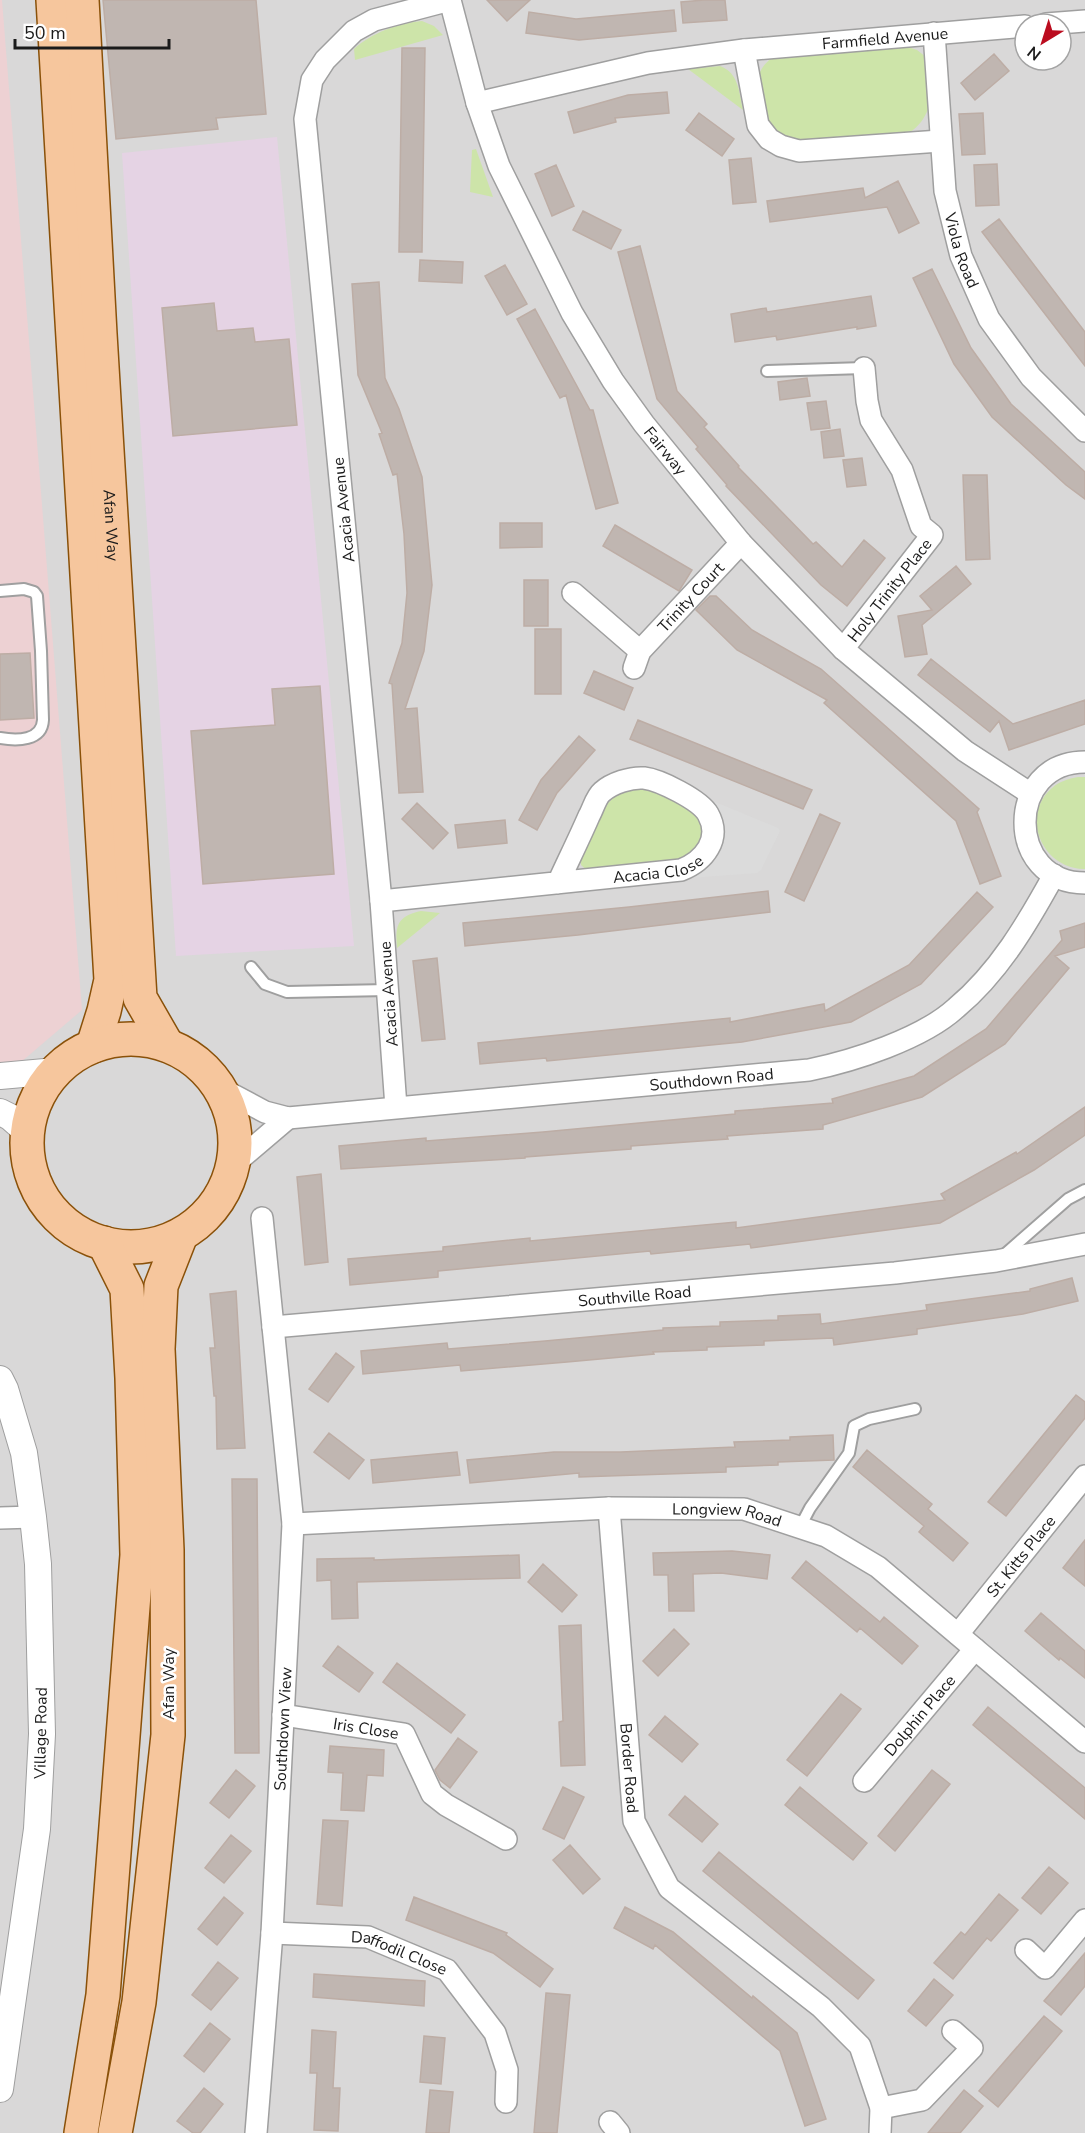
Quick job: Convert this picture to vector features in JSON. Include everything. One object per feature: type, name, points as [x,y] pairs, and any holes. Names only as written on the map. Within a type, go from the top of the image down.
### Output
[{"type":"main road","name":"Afan Way","points":[[53,0],[111,980],[93,1046]]},
{"type":"main road","name":"Afan Way","points":[[82,0],[140,998],[167,1045]]},
{"type":"main road","points":[[142,1039],[167,1045],[188,1055],[206,1070],[220,1088],[229,1106],[236,1144],[234,1164],[226,1186],[215,1205],[200,1222],[181,1235],[143,1246],[124,1247],[104,1243],[81,1234],[61,1220],[45,1202],[34,1180],[28,1156],[27,1132],[36,1099],[56,1071],[73,1056],[93,1046],[117,1040],[142,1039]]},
{"type":"main road","name":"Afan Way","points":[[115,2133],[139,2002],[168,1735],[167,1550],[158,1349],[161,1286],[181,1235]]},
{"type":"main road","points":[[81,2133],[103,1995],[137,1555],[128,1289],[104,1243]]},
{"type":"street","name":"Fairway","points":[[450,0],[477,103],[499,166],[572,313],[613,381],[644,424],[741,543],[843,649],[965,751],[1031,794]]},
{"type":"street","name":"Acacia Avenue","points":[[396,1107],[381,901],[305,119],[312,80],[325,60],[354,31],[374,20],[450,0]]},
{"type":"street","name":"Farmfield Avenue","points":[[477,103],[648,63],[744,51],[1013,27]]},
{"type":"street","name":"Viola Road","points":[[934,33],[945,191],[961,256],[989,319],[1031,376],[1085,431]]},
{"type":"street","points":[[744,51],[758,125],[769,139],[781,146],[799,150],[940,141]]},
{"type":"street","name":"Holy Trinity Place","points":[[843,649],[932,535],[921,525],[902,470],[872,420],[867,401],[864,368]]},
{"type":"street","name":"Trinity Court","points":[[573,593],[637,660],[741,543]]},
{"type":"street","points":[[1085,762],[1066,764],[1052,771],[1040,781],[1025,809],[1024,824],[1026,839],[1032,854],[1042,866],[1067,881],[1085,883]]},
{"type":"street","name":"Acacia Close","points":[[381,901],[558,883],[681,870],[692,866],[704,857],[711,844],[713,828],[707,812],[694,801],[645,778],[616,783],[600,793],[558,883]]},
{"type":"street","name":"Southdown Road","points":[[220,1088],[265,1112],[288,1118],[808,1070],[839,1064],[882,1049],[925,1029],[955,1010],[985,980],[1022,930],[1054,875]]},
{"type":"street","points":[[0,1076],[56,1071]]},
{"type":"street","points":[[0,1112],[10,1117],[27,1132]]},
{"type":"street","points":[[234,1164],[288,1118]]},
{"type":"street","name":"Southdown View","points":[[256,2133],[272,1933],[293,1524],[262,1218]]},
{"type":"street","name":"Southville Road","points":[[273,1327],[895,1273],[996,1261],[1085,1244]]},
{"type":"street","name":"Village Road","points":[[0,1379],[24,1453],[33,1517],[38,1564],[42,1734],[37,1829],[6,2005],[0,2089]]},
{"type":"street","name":"St. Kitts Place","points":[[958,1634],[1085,1476]]},
{"type":"street","name":"Longview Road","points":[[293,1524],[609,1508],[744,1509],[826,1536],[878,1567],[1085,1742]]},
{"type":"street","name":"Border Road","points":[[609,1508],[634,1821],[669,1888],[821,2007],[860,2046],[881,2108],[880,2133]]},
{"type":"street","points":[[0,1518],[33,1517]]},
{"type":"street","name":"Dolphin Place","points":[[864,1781],[975,1649]]},
{"type":"street","name":"Iris Close","points":[[283,1715],[404,1734],[432,1794],[446,1805],[506,1839]]},
{"type":"street","points":[[1026,1950],[1045,1968],[1085,1920]]},
{"type":"street","name":"Daffodil Close","points":[[272,1933],[368,1937],[447,1970],[495,2033],[507,2070],[506,2102]]},
{"type":"street","points":[[881,2108],[922,2100],[972,2048],[953,2031]]},
{"type":"lane","points":[[767,371],[864,368]]},
{"type":"lane","points":[[0,591],[24,589],[34,592],[37,596],[43,720],[43,728],[38,735],[31,738],[0,738]]},
{"type":"lane","points":[[250,967],[265,984],[287,992],[388,990]]},
{"type":"lane","points":[[996,1261],[1068,1198],[1085,1190]]},
{"type":"lane","points":[[800,1527],[810,1508],[849,1453],[854,1426],[869,1419],[915,1409]]},
{"type":"shaded area","points":[[0,0],[1085,0],[1085,2133],[0,2133]]},
{"type":"shaded area","points":[[0,0],[2,0],[82,1010],[0,1080]]},
{"type":"shaded area","points":[[277,137],[354,946],[176,956],[122,153]]},
{"type":"shaded area","points":[[708,799],[778,828],[780,831],[761,870],[757,873],[689,878],[708,868],[719,848],[722,830],[718,811]]},
{"type":"green space","points":[[422,21],[434,26],[443,35],[355,60],[354,49],[369,38],[404,24]]},
{"type":"green space","points":[[908,47],[926,57],[930,99],[924,117],[908,134],[801,142],[790,140],[770,128],[758,85],[760,72],[776,54]]},
{"type":"green space","points":[[720,66],[735,78],[743,110],[688,69]]},
{"type":"green space","points":[[476,149],[493,197],[470,192],[472,150]]},
{"type":"green space","points":[[1078,777],[1085,777],[1085,869],[1070,867],[1057,861],[1040,839],[1037,826],[1037,813],[1042,800],[1052,788]]},
{"type":"green space","points":[[643,786],[693,806],[702,819],[704,832],[702,846],[690,862],[590,873],[581,865],[581,852],[608,803],[618,793]]},
{"type":"green space","points":[[421,911],[440,913],[397,948],[399,923],[407,916]]},
{"type":"building","points":[[103,0],[256,0],[266,114],[216,118],[218,129],[116,139]]},
{"type":"building","points":[[487,0],[530,0],[507,21]]},
{"type":"building","points":[[725,0],[727,20],[683,23],[681,2]]},
{"type":"building","points":[[674,10],[676,31],[579,40],[526,33],[529,12],[576,19]]},
{"type":"building","points":[[402,48],[425,48],[422,252],[399,252]]},
{"type":"building","points":[[994,54],[1009,71],[975,100],[961,83]]},
{"type":"building","points":[[667,92],[669,113],[615,118],[616,122],[574,133],[568,112],[628,95]]},
{"type":"building","points":[[699,113],[734,139],[722,156],[686,130]]},
{"type":"building","points":[[983,113],[985,154],[962,155],[959,114]]},
{"type":"building","points":[[751,158],[756,202],[733,204],[729,160]]},
{"type":"building","points":[[997,164],[999,205],[976,206],[974,165]]},
{"type":"building","points":[[556,165],[574,206],[552,216],[535,174]]},
{"type":"building","points":[[898,181],[919,223],[899,233],[887,207],[770,222],[767,201],[863,188],[865,198]]},
{"type":"building","points":[[583,211],[621,230],[611,249],[573,230]]},
{"type":"building","points":[[999,219],[1085,332],[1085,366],[982,232]]},
{"type":"building","points":[[640,246],[677,391],[707,424],[704,427],[738,467],[813,544],[816,542],[842,567],[864,540],[885,558],[847,606],[821,585],[726,486],[696,449],[698,447],[657,399],[618,252]]},
{"type":"building","points":[[420,260],[463,262],[462,283],[419,281]]},
{"type":"building","points":[[505,265],[527,304],[507,315],[485,276]]},
{"type":"building","points":[[932,269],[971,348],[1011,404],[1085,472],[1085,499],[1066,485],[992,417],[954,364],[913,278]]},
{"type":"building","points":[[379,282],[385,378],[399,409],[422,477],[432,585],[424,651],[405,709],[417,708],[423,792],[399,793],[392,684],[389,683],[402,643],[407,593],[404,534],[397,474],[393,475],[379,434],[382,433],[358,375],[352,284]]},
{"type":"building","points":[[871,296],[876,326],[777,340],[776,336],[735,342],[731,314],[766,308],[767,312]]},
{"type":"building","points":[[214,303],[217,331],[253,328],[255,342],[289,339],[297,425],[173,436],[162,308]]},
{"type":"building","points":[[535,309],[590,410],[593,410],[618,503],[596,509],[566,395],[560,398],[517,319]]},
{"type":"building","points":[[807,378],[810,396],[780,400],[778,382]]},
{"type":"building","points":[[826,401],[830,428],[811,430],[807,403]]},
{"type":"building","points":[[840,429],[844,456],[824,458],[821,432]]},
{"type":"building","points":[[862,458],[866,485],[847,487],[843,460]]},
{"type":"building","points":[[963,475],[987,475],[990,559],[966,560]]},
{"type":"building","points":[[500,523],[542,523],[542,547],[500,548]]},
{"type":"building","points":[[615,525],[692,570],[679,591],[603,546]]},
{"type":"building","points":[[956,566],[971,584],[922,625],[927,654],[905,657],[898,616],[932,610],[920,596]]},
{"type":"building","points":[[524,580],[548,580],[548,626],[524,626]]},
{"type":"building","points":[[710,596],[716,596],[752,630],[821,669],[979,809],[977,812],[1001,876],[980,884],[956,821],[824,703],[827,700],[737,650],[696,610]]},
{"type":"building","points":[[535,629],[561,629],[561,694],[535,694]]},
{"type":"building","points":[[30,653],[34,718],[0,720],[0,654]]},
{"type":"building","points":[[931,659],[1013,724],[1085,700],[1085,724],[1009,750],[999,721],[990,732],[918,675]]},
{"type":"building","points":[[594,671],[633,688],[624,710],[584,693]]},
{"type":"building","points":[[320,686],[334,874],[203,884],[191,731],[275,725],[272,689]]},
{"type":"building","points":[[638,720],[812,790],[803,809],[630,739]]},
{"type":"building","points":[[579,736],[595,750],[557,793],[537,830],[519,820],[541,780]]},
{"type":"building","points":[[417,803],[448,833],[433,849],[402,819]]},
{"type":"building","points":[[820,814],[840,823],[804,901],[785,892]]},
{"type":"building","points":[[505,820],[507,843],[458,848],[455,825]]},
{"type":"building","points":[[768,891],[770,912],[465,946],[463,923]]},
{"type":"building","points":[[977,892],[993,907],[921,984],[851,1022],[742,1042],[547,1061],[546,1058],[480,1064],[478,1043],[730,1018],[730,1022],[824,1004],[825,1011],[909,965]]},
{"type":"building","points":[[1085,923],[1085,947],[1055,956],[1069,968],[1005,1044],[922,1097],[823,1125],[823,1129],[727,1136],[728,1139],[631,1146],[631,1149],[525,1158],[341,1169],[339,1146],[426,1138],[426,1141],[543,1132],[833,1103],[832,1099],[914,1076],[986,1029],[1062,940],[1060,931]]},
{"type":"building","points":[[437,958],[445,1039],[422,1041],[413,961]]},
{"type":"building","points":[[1085,1107],[1085,1135],[1034,1170],[940,1223],[751,1248],[750,1244],[651,1254],[650,1251],[438,1271],[438,1277],[350,1285],[348,1259],[443,1251],[443,1247],[530,1238],[530,1241],[736,1222],[736,1228],[945,1200],[941,1194],[1016,1152],[1017,1154]]},
{"type":"building","points":[[321,1174],[328,1262],[305,1265],[297,1177]]},
{"type":"building","points":[[1072,1278],[1078,1301],[1023,1314],[917,1329],[917,1334],[834,1345],[833,1338],[764,1341],[764,1345],[707,1347],[707,1350],[653,1352],[654,1354],[461,1371],[460,1365],[363,1374],[361,1351],[447,1343],[448,1349],[545,1341],[663,1330],[663,1328],[720,1326],[720,1322],[778,1320],[778,1316],[820,1314],[821,1324],[927,1310],[926,1305],[1030,1291],[1030,1289]]},
{"type":"building","points":[[236,1291],[245,1448],[217,1449],[216,1396],[214,1396],[210,1348],[215,1348],[210,1294]]},
{"type":"building","points":[[336,1353],[354,1367],[328,1402],[309,1389]]},
{"type":"building","points":[[1076,1395],[1085,1402],[1085,1418],[1006,1516],[988,1502]]},
{"type":"building","points":[[329,1433],[364,1460],[349,1479],[314,1452]]},
{"type":"building","points":[[833,1435],[834,1460],[726,1467],[726,1472],[579,1477],[579,1473],[470,1483],[467,1460],[554,1452],[621,1452],[735,1447],[734,1442],[790,1440],[790,1437]]},
{"type":"building","points":[[867,1450],[932,1504],[928,1509],[968,1543],[953,1561],[919,1532],[924,1526],[853,1467]]},
{"type":"building","points":[[457,1452],[460,1475],[373,1483],[371,1460]]},
{"type":"building","points":[[232,1479],[257,1479],[259,1753],[235,1753]]},
{"type":"building","points":[[1085,1540],[1085,1586],[1063,1568]]},
{"type":"building","points":[[732,1551],[770,1555],[767,1579],[721,1573],[693,1574],[694,1611],[669,1611],[668,1575],[654,1575],[653,1553]]},
{"type":"building","points":[[519,1555],[520,1578],[357,1582],[358,1618],[332,1619],[331,1580],[317,1581],[317,1559],[374,1558],[374,1560]]},
{"type":"building","points":[[806,1561],[880,1622],[884,1617],[918,1646],[902,1664],[860,1628],[857,1632],[792,1578]]},
{"type":"building","points":[[543,1564],[577,1595],[562,1612],[528,1582]]},
{"type":"building","points":[[1041,1613],[1085,1651],[1085,1678],[1060,1658],[1059,1660],[1025,1631]]},
{"type":"building","points":[[581,1625],[585,1765],[561,1766],[559,1722],[563,1721],[559,1626]]},
{"type":"building","points":[[674,1629],[689,1644],[658,1676],[643,1661]]},
{"type":"building","points":[[338,1646],[373,1673],[359,1692],[323,1666]]},
{"type":"building","points":[[397,1663],[465,1715],[451,1733],[383,1682]]},
{"type":"building","points":[[841,1694],[861,1709],[807,1776],[787,1760]]},
{"type":"building","points":[[988,1707],[1085,1788],[1085,1819],[973,1725]]},
{"type":"building","points":[[665,1716],[698,1744],[682,1762],[649,1735]]},
{"type":"building","points":[[458,1738],[477,1752],[450,1788],[440,1780],[435,1770]]},
{"type":"building","points":[[330,1746],[384,1750],[383,1776],[367,1775],[364,1811],[341,1810],[343,1773],[328,1772]]},
{"type":"building","points":[[236,1770],[255,1786],[229,1818],[210,1803]]},
{"type":"building","points":[[932,1770],[950,1784],[895,1851],[878,1836]]},
{"type":"building","points":[[563,1787],[584,1797],[564,1839],[543,1829]]},
{"type":"building","points":[[800,1787],[867,1843],[853,1860],[785,1805]]},
{"type":"building","points":[[685,1796],[718,1824],[702,1842],[669,1815]]},
{"type":"building","points":[[323,1820],[348,1821],[342,1906],[317,1904]]},
{"type":"building","points":[[231,1835],[251,1851],[224,1883],[205,1868]]},
{"type":"building","points":[[570,1845],[600,1879],[583,1894],[553,1860]]},
{"type":"building","points":[[719,1852],[874,1980],[858,1999],[703,1871]]},
{"type":"building","points":[[1049,1867],[1068,1883],[1041,1914],[1022,1898]]},
{"type":"building","points":[[999,1894],[1018,1910],[991,1941],[987,1938],[953,1979],[934,1963],[961,1932],[965,1935]]},
{"type":"building","points":[[224,1897],[243,1913],[217,1945],[198,1929]]},
{"type":"building","points":[[414,1897],[507,1933],[506,1935],[553,1969],[540,1987],[493,1953],[406,1920]]},
{"type":"building","points":[[625,1907],[673,1932],[797,2033],[826,2119],[805,2126],[780,2051],[655,1945],[653,1949],[614,1928]]},
{"type":"building","points":[[1085,1953],[1085,1986],[1061,2015],[1044,2001]]},
{"type":"building","points":[[218,1962],[238,1978],[211,2010],[192,1995]]},
{"type":"building","points":[[314,1974],[425,1981],[424,2006],[313,1997]]},
{"type":"building","points":[[934,1979],[953,1995],[926,2026],[908,2011]]},
{"type":"building","points":[[546,1993],[570,1995],[557,2133],[534,2133]]},
{"type":"building","points":[[1044,2016],[1062,2031],[998,2107],[979,2091]]},
{"type":"building","points":[[210,2023],[230,2039],[204,2072],[184,2056]]},
{"type":"building","points":[[312,2030],[336,2032],[333,2088],[340,2088],[338,2131],[314,2130],[317,2073],[310,2073]]},
{"type":"building","points":[[424,2036],[445,2038],[441,2084],[420,2082]]},
{"type":"building","points":[[204,2088],[223,2104],[200,2133],[193,2133],[177,2121]]},
{"type":"building","points":[[430,2090],[453,2092],[449,2133],[426,2133]]},
{"type":"building","points":[[964,2090],[983,2106],[960,2133],[928,2133]]}]
